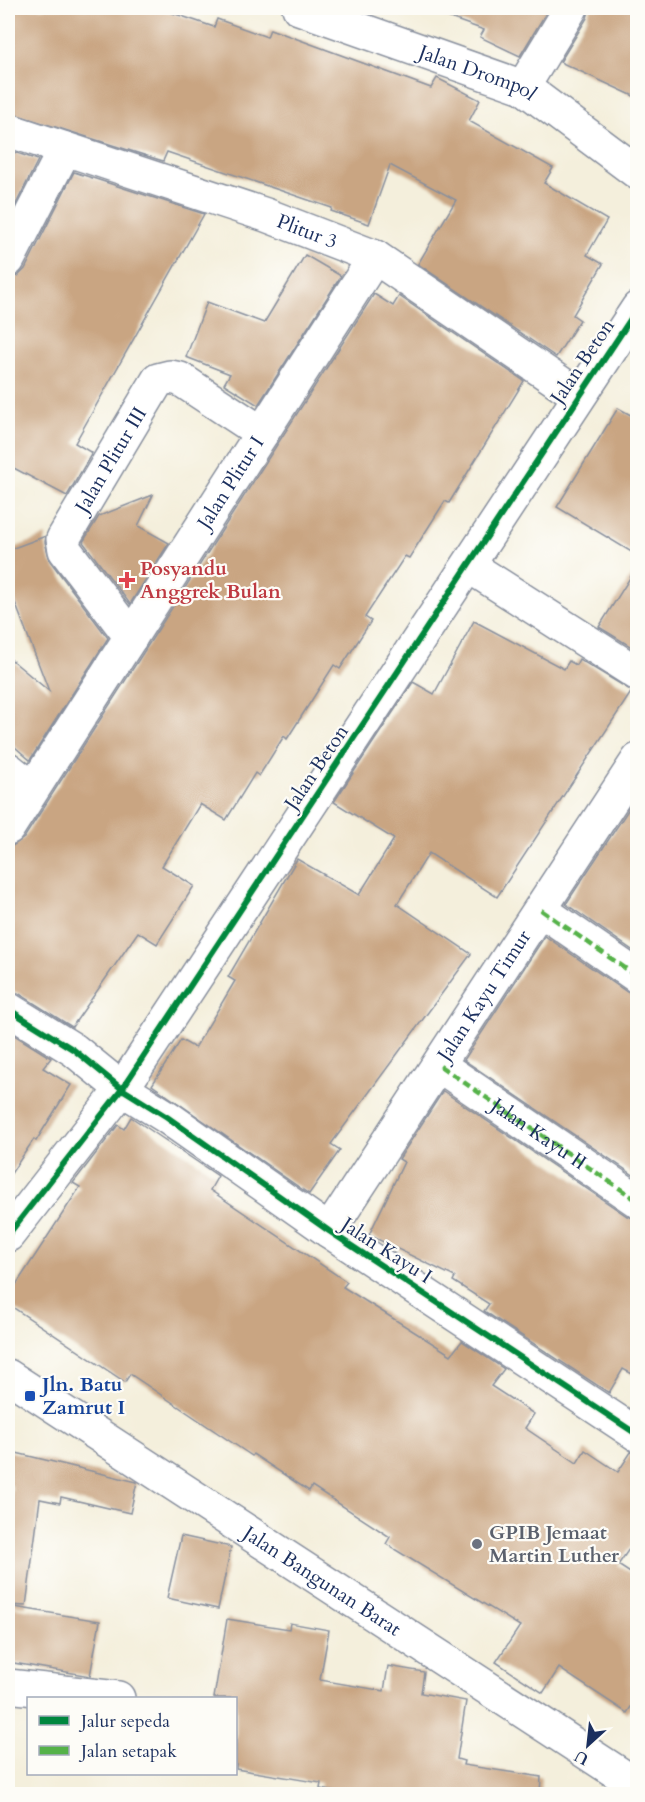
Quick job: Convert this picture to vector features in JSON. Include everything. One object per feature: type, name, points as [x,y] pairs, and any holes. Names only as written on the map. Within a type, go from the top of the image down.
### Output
[{"type":"street","name":"Jalan Drompol","points":[[299,8],[523,87],[638,173]]},
{"type":"street","points":[[523,87],[571,8]]},
{"type":"street","name":"Plitur 3","points":[[8,130],[266,215],[375,257],[578,395]]},
{"type":"street","points":[[8,260],[65,149]]},
{"type":"street","name":"Jalan Plitur I","points":[[8,828],[20,779],[131,637],[375,257]]},
{"type":"street","name":"Jalan Beton","points":[[8,1234],[122,1089],[469,566],[578,395],[638,308]]},
{"type":"street","name":"Jalan Plitur III","points":[[131,637],[65,550],[63,539],[158,380],[170,377],[180,379],[262,433]]},
{"type":"street","points":[[469,566],[638,674]]},
{"type":"street","name":"Jalan Kayu Timur","points":[[329,1232],[440,1066],[638,760]]},
{"type":"street","points":[[541,910],[638,977]]},
{"type":"street","name":"Jalan Kayu I","points":[[8,1009],[74,1050],[122,1089],[167,1117],[329,1232],[638,1435]]},
{"type":"street","name":"Jalan Kayu II","points":[[440,1066],[638,1201]]},
{"type":"street","name":"Jalan Bangunan Barat","points":[[8,1376],[638,1786]]},
{"type":"street","points":[[8,1686],[109,1697]]},
{"type":"building","points":[[8,8],[158,8],[214,27],[217,19],[267,37],[270,29],[431,88],[437,78],[480,100],[469,121],[553,168],[544,183],[607,220],[587,255],[603,264],[573,315],[580,320],[556,357],[418,264],[456,200],[390,165],[369,224],[331,211],[332,208],[167,152],[163,161],[8,112]]},
{"type":"building","points":[[433,8],[549,8],[520,56],[480,37],[484,30],[433,12]]},
{"type":"building","points":[[590,8],[638,8],[638,98],[560,62],[587,18]]},
{"type":"building","points":[[8,150],[38,160],[8,220]]},
{"type":"building","points":[[74,172],[204,214],[75,443],[92,453],[67,496],[8,465],[8,279],[18,276],[25,269]]},
{"type":"building","points":[[305,255],[341,276],[258,405],[224,384],[230,374],[186,357],[207,302],[264,323]]},
{"type":"building","points":[[374,294],[393,306],[399,296],[524,381],[449,503],[445,501],[409,558],[405,556],[365,617],[371,621],[340,669],[334,665],[287,739],[284,736],[259,776],[255,773],[226,820],[200,804],[162,866],[194,886],[157,944],[138,932],[72,1027],[18,993],[8,990],[8,849],[24,838]]},
{"type":"building","points":[[618,408],[638,419],[638,556],[557,507]]},
{"type":"building","points":[[153,495],[138,526],[169,543],[130,604],[83,542],[99,516]]},
{"type":"building","points":[[46,536],[45,542],[50,561],[108,638],[30,760],[8,741],[8,657],[49,691],[8,584],[8,550]]},
{"type":"building","points":[[638,565],[638,651],[599,627]]},
{"type":"building","points":[[474,621],[564,669],[569,661],[576,665],[579,659],[632,691],[497,897],[429,853],[397,904],[471,954],[331,1144],[340,1150],[309,1194],[152,1085],[181,1040],[195,1048],[235,981],[228,977],[297,859],[359,895],[394,839],[334,802],[413,682],[434,694]]},
{"type":"building","points":[[638,795],[638,954],[566,904]]},
{"type":"building","points":[[545,936],[627,992],[638,996],[638,1178],[464,1060]]},
{"type":"building","points":[[8,1031],[51,1058],[43,1068],[71,1085],[36,1141],[34,1139],[8,1178]]},
{"type":"building","points":[[443,1091],[627,1216],[638,1220],[638,1377],[623,1369],[609,1393],[484,1311],[489,1304],[453,1281],[455,1277],[369,1235],[404,1162],[399,1159]]},
{"type":"building","points":[[131,1117],[218,1176],[210,1190],[347,1282],[343,1287],[451,1355],[462,1341],[504,1369],[491,1386],[534,1414],[525,1428],[577,1463],[585,1450],[618,1472],[631,1452],[638,1454],[638,1536],[618,1565],[638,1578],[638,1696],[627,1713],[559,1668],[543,1693],[496,1662],[520,1626],[386,1544],[390,1537],[312,1486],[309,1491],[253,1454],[252,1456],[130,1374],[125,1382],[8,1304],[8,1297],[80,1187],[73,1183],[118,1125],[124,1129]]},
{"type":"building","points":[[8,1451],[137,1482],[130,1513],[61,1497],[60,1503],[40,1499],[26,1606],[8,1605],[8,1519],[12,1486],[8,1484]]},
{"type":"building","points":[[181,1536],[231,1547],[218,1609],[167,1598]]},
{"type":"building","points":[[8,1606],[100,1621],[90,1676],[8,1662]]},
{"type":"building","points":[[227,1619],[289,1629],[290,1623],[329,1630],[320,1680],[384,1691],[388,1666],[424,1672],[421,1693],[466,1701],[457,1759],[464,1761],[463,1765],[541,1777],[540,1794],[348,1794],[320,1789],[321,1783],[237,1769],[237,1697],[214,1697]]},
{"type":"marked path","points":[[541,910],[638,977]]},
{"type":"marked path","points":[[440,1066],[638,1201]]},
{"type":"cycle path","points":[[8,1235],[122,1089],[638,308]]},
{"type":"cycle path","points":[[8,1009],[74,1050],[122,1089],[167,1117],[329,1231],[638,1435]]},
{"type":"place","name":"Posyandu Anggrek Bulan","points":[[127,580]]},
{"type":"place","name":"Jln. Batu Zamrut I","points":[[30,1396]]},
{"type":"place","name":"GPIB Jemaat Martin Luther","points":[[477,1544]]}]
